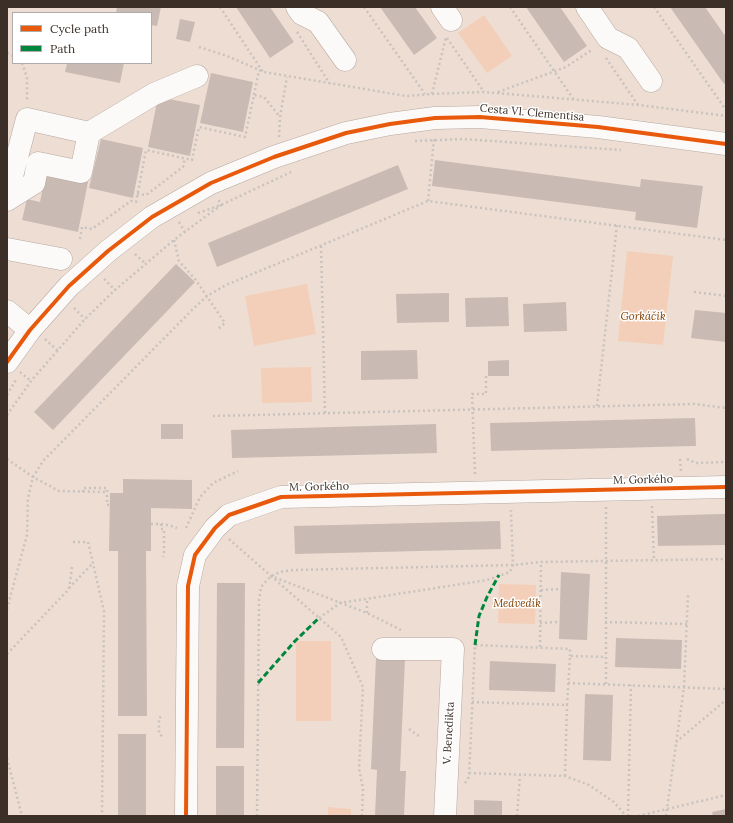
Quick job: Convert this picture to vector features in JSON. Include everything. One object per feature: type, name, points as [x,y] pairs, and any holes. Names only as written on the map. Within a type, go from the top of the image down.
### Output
[{"type":"street","points":[[587,7],[607,48],[628,48],[651,81]]},
{"type":"street","points":[[299,10],[318,22],[346,60]]},
{"type":"street","points":[[7,196],[27,119],[89,133],[154,94],[197,76]]},
{"type":"street","name":"Cesta Vl. Clementisa","points":[[17,367],[41,336],[69,286],[108,251],[152,217],[211,184],[274,157],[346,133],[390,124],[435,118],[480,117],[598,128],[726,144]]},
{"type":"street","points":[[7,200],[34,183],[38,163],[81,172],[89,133]]},
{"type":"street","points":[[7,249],[61,259]]},
{"type":"street","points":[[7,311],[41,336]]},
{"type":"street","name":"M. Gorkého","points":[[186,816],[188,586],[195,555],[214,528],[229,515],[281,497],[726,487]]},
{"type":"street","name":"V. Benedikta","points":[[383,649],[454,649],[445,816]]},
{"type":"path","points":[[220,7],[264,72]]},
{"type":"path","points":[[364,7],[425,94]]},
{"type":"path","points":[[510,7],[574,100]]},
{"type":"path","points":[[654,7],[726,110]]},
{"type":"path","points":[[299,10],[290,22],[330,84]]},
{"type":"path","points":[[432,94],[447,21]]},
{"type":"path","points":[[447,21],[484,92]]},
{"type":"path","points":[[199,47],[228,56],[264,72],[406,96],[484,92],[639,105],[726,116]]},
{"type":"path","points":[[496,93],[566,67],[607,48],[639,105]]},
{"type":"path","points":[[22,64],[27,78],[27,119]]},
{"type":"path","points":[[80,239],[82,227],[92,229],[131,201],[136,202],[146,150],[192,160],[199,127],[245,137],[259,70]]},
{"type":"path","points":[[278,141],[280,117],[287,77]]},
{"type":"path","points":[[254,95],[264,97],[280,117]]},
{"type":"path","points":[[428,201],[434,139]]},
{"type":"path","points":[[413,141],[463,139],[624,150]]},
{"type":"path","points":[[137,194],[146,195],[158,187],[183,167],[185,158]]},
{"type":"path","points":[[192,215],[221,205],[294,171]]},
{"type":"path","points":[[211,184],[221,205]]},
{"type":"path","points":[[7,609],[27,535],[28,498],[33,477],[43,461],[193,309],[207,296],[226,285],[428,201],[726,240]]},
{"type":"path","points":[[7,416],[31,381],[84,319],[115,290],[174,240],[221,205]]},
{"type":"path","points":[[184,218],[179,221],[185,232]]},
{"type":"path","points":[[596,406],[617,225]]},
{"type":"path","points":[[174,240],[179,262],[195,279],[225,323],[218,329]]},
{"type":"path","points":[[320,246],[325,414]]},
{"type":"path","points":[[133,252],[146,264]]},
{"type":"path","points":[[102,277],[115,290]]},
{"type":"path","points":[[694,292],[726,296]]},
{"type":"path","points":[[72,306],[84,319]]},
{"type":"path","points":[[41,336],[58,351]]},
{"type":"path","points":[[7,395],[17,367],[31,381]]},
{"type":"path","points":[[476,493],[472,394],[486,394],[486,376]]},
{"type":"path","points":[[213,416],[694,404],[726,408]]},
{"type":"path","points":[[7,459],[33,477],[59,491],[107,492],[107,505],[109,505]]},
{"type":"path","points":[[680,459],[680,469]]},
{"type":"path","points":[[687,459],[696,463],[726,462]]},
{"type":"path","points":[[186,528],[200,497],[213,483],[238,471]]},
{"type":"path","points":[[652,503],[654,561]]},
{"type":"path","points":[[606,684],[606,504],[611,504]]},
{"type":"path","points":[[319,618],[340,603],[367,600],[487,580],[510,572],[513,565],[511,507]]},
{"type":"path","points":[[151,524],[168,525],[177,528]]},
{"type":"path","points":[[161,524],[161,529],[164,529],[164,552],[162,557]]},
{"type":"path","points":[[223,542],[232,534]]},
{"type":"path","points":[[227,538],[341,637],[363,687],[359,768],[363,789],[362,816]]},
{"type":"path","points":[[73,542],[88,542],[104,611],[102,816]]},
{"type":"path","points":[[257,816],[259,600],[262,587],[271,576],[280,572],[293,570],[513,565],[542,562],[726,559]]},
{"type":"path","points":[[540,647],[542,562]]},
{"type":"path","points":[[7,654],[93,563]]},
{"type":"path","points":[[69,589],[72,567]]},
{"type":"path","points":[[271,576],[367,613],[405,632]]},
{"type":"path","points":[[541,590],[561,589]]},
{"type":"path","points":[[666,816],[684,687],[688,595]]},
{"type":"path","points":[[367,600],[367,613]]},
{"type":"path","points":[[540,623],[559,622]]},
{"type":"path","points":[[605,622],[687,624]]},
{"type":"path","points":[[462,787],[469,778],[475,645],[570,649],[565,776]]},
{"type":"path","points":[[570,656],[606,658]]},
{"type":"path","points":[[568,683],[726,689]]},
{"type":"path","points":[[627,816],[631,685]]},
{"type":"path","points":[[676,742],[726,700]]},
{"type":"path","points":[[472,702],[568,705]]},
{"type":"path","points":[[162,716],[159,718],[159,734],[162,736]]},
{"type":"path","points":[[409,729],[420,737]]},
{"type":"path","points":[[7,758],[22,816]]},
{"type":"path","points":[[469,773],[565,776],[589,784],[614,802],[627,816]]},
{"type":"path","points":[[518,816],[520,775]]},
{"type":"path","points":[[638,816],[726,795]]},
{"type":"green space","points":[[484,15],[512,56],[487,73],[458,33]]},
{"type":"green space","name":"Gorkáčik","points":[[627,251],[673,256],[663,345],[618,341]]},
{"type":"green space","points":[[307,284],[316,334],[254,346],[245,296]]},
{"type":"green space","points":[[311,367],[312,402],[262,403],[261,368]]},
{"type":"green space","name":"Medvedík","points":[[499,584],[536,585],[535,624],[498,623]]},
{"type":"green space","points":[[296,641],[331,641],[331,721],[296,721]]},
{"type":"green space","points":[[328,807],[351,809],[351,816],[328,816]]},
{"type":"building","points":[[117,7],[161,7],[157,26],[152,25],[152,12],[116,12]]},
{"type":"building","points":[[236,7],[270,7],[294,42],[270,58]]},
{"type":"building","points":[[380,7],[415,7],[437,38],[414,55]]},
{"type":"building","points":[[526,7],[560,7],[587,46],[564,62]]},
{"type":"building","points":[[670,7],[705,7],[726,37],[726,83],[724,84]]},
{"type":"building","points":[[180,19],[195,22],[190,42],[176,39]]},
{"type":"building","points":[[67,64],[124,64],[120,83],[65,72]]},
{"type":"building","points":[[211,73],[253,82],[243,132],[200,123]]},
{"type":"building","points":[[158,97],[200,105],[190,156],[148,147]]},
{"type":"building","points":[[101,139],[143,148],[133,198],[89,188]]},
{"type":"building","points":[[435,160],[640,187],[641,179],[703,186],[697,228],[635,220],[636,212],[432,186]]},
{"type":"building","points":[[398,165],[408,189],[217,267],[208,243]]},
{"type":"building","points":[[46,173],[88,182],[78,232],[22,220],[27,199],[40,202]]},
{"type":"building","points":[[176,264],[195,282],[53,430],[34,412]]},
{"type":"building","points":[[449,293],[449,322],[397,323],[396,294]]},
{"type":"building","points":[[508,297],[509,326],[466,327],[465,298]]},
{"type":"building","points":[[566,302],[567,331],[524,332],[523,304]]},
{"type":"building","points":[[695,310],[726,313],[726,342],[691,338]]},
{"type":"building","points":[[417,350],[418,379],[361,380],[361,351]]},
{"type":"building","points":[[509,360],[509,376],[488,376],[488,361]]},
{"type":"building","points":[[695,418],[696,446],[491,451],[490,423]]},
{"type":"building","points":[[161,424],[183,424],[183,439],[161,439]]},
{"type":"building","points":[[436,424],[437,453],[232,458],[231,430]]},
{"type":"building","points":[[123,479],[192,480],[192,509],[151,508],[151,551],[146,551],[147,716],[118,716],[118,551],[109,551],[110,493],[123,493]]},
{"type":"building","points":[[726,514],[726,545],[658,546],[657,516]]},
{"type":"building","points":[[500,521],[501,549],[295,554],[294,526]]},
{"type":"building","points":[[561,572],[590,574],[587,640],[559,639]]},
{"type":"building","points":[[217,583],[245,583],[244,748],[216,748]]},
{"type":"building","points":[[616,638],[682,640],[681,669],[615,667]]},
{"type":"building","points":[[376,658],[405,659],[400,771],[406,771],[404,816],[375,816],[377,770],[371,769]]},
{"type":"building","points":[[490,661],[556,664],[555,692],[489,690]]},
{"type":"building","points":[[585,694],[613,695],[611,761],[583,760]]},
{"type":"building","points":[[118,734],[146,734],[146,816],[118,816]]},
{"type":"building","points":[[216,766],[244,766],[244,816],[216,816]]},
{"type":"building","points":[[474,800],[502,801],[502,816],[474,816]]},
{"type":"building","points":[[726,809],[726,816],[713,816],[712,812]]},
{"type":"marked path","points":[[475,645],[479,616],[499,575]]},
{"type":"marked path","points":[[258,683],[295,641],[319,618]]},
{"type":"cycle path","points":[[7,362],[30,330],[69,286],[108,251],[152,217],[211,183],[274,157],[346,133],[390,124],[435,118],[480,117],[598,127],[726,144]]},
{"type":"cycle path","points":[[186,816],[188,586],[195,555],[215,528],[229,515],[281,497],[726,487]]}]
